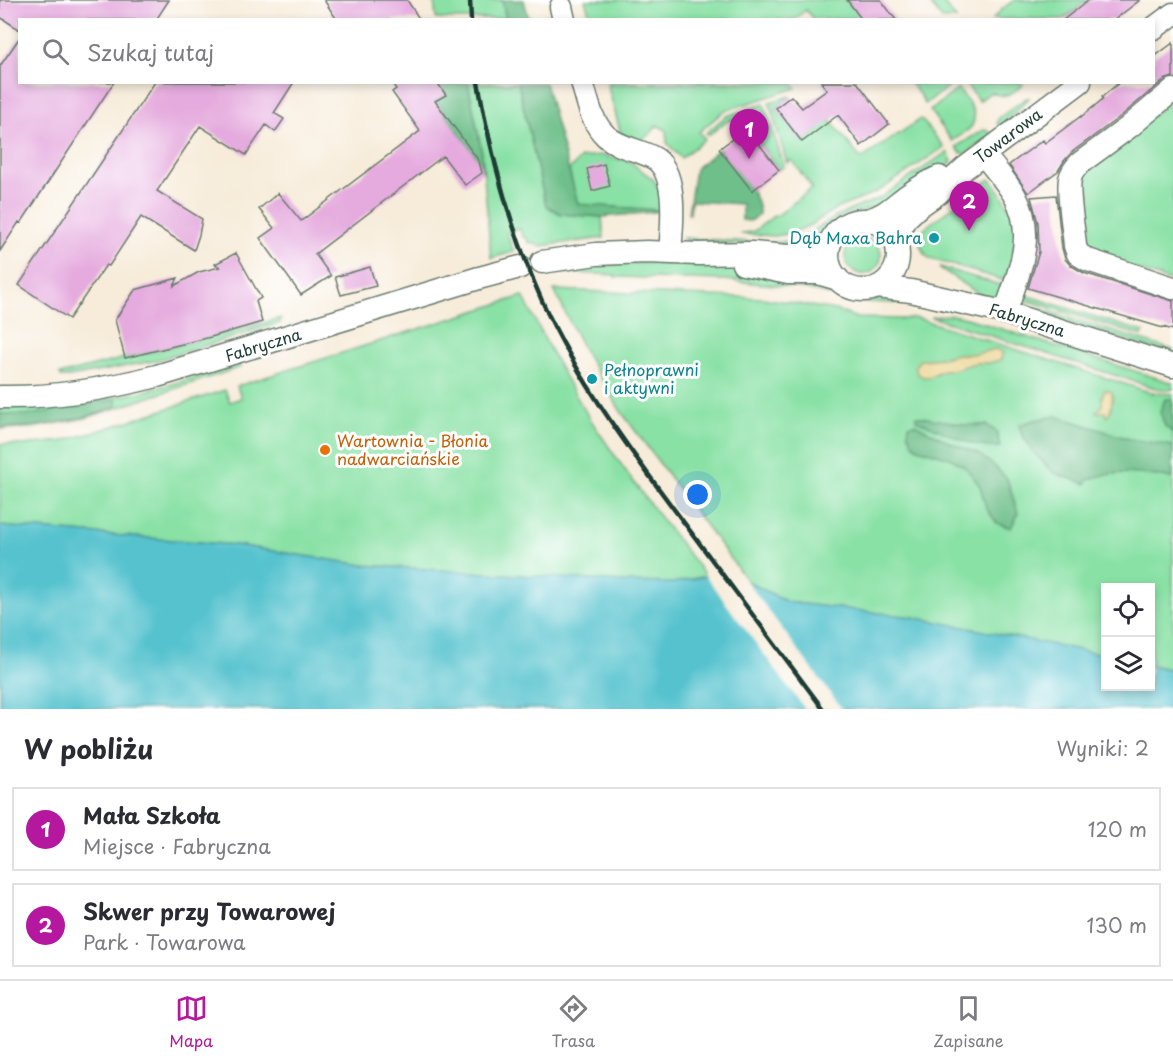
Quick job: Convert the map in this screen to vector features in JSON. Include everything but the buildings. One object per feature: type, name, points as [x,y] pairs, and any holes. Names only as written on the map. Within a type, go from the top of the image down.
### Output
[{"type":"street","points":[[583,84],[593,120],[605,136],[622,146],[653,157],[665,172],[670,186],[672,207],[670,252]]},
{"type":"street","name":"Towarowa","points":[[895,242],[905,219],[918,207],[945,188],[965,168],[1077,84]]},
{"type":"street","points":[[1173,90],[1129,127],[1080,163],[1071,176],[1069,187],[1075,246],[1078,254],[1088,260],[1173,288]]},
{"type":"street","points":[[984,154],[1015,196],[1022,213],[1025,230],[1023,257],[1005,313]]},
{"type":"street","name":"Towarowa","points":[[866,220],[884,214],[924,184],[965,168]]},
{"type":"street","points":[[859,220],[866,220],[884,227],[895,242],[898,254],[894,270],[884,283],[877,287],[858,290],[845,286],[838,279],[831,269],[828,251],[830,242],[839,229],[859,220]]},
{"type":"street","name":"Fabryczna","points":[[0,397],[58,394],[141,381],[479,278],[531,265],[596,254],[635,252],[801,255],[813,252],[830,242]]},
{"type":"street","name":"Fabryczna","points":[[698,254],[776,271],[818,273],[838,279]]},
{"type":"street","name":"Fabryczna","points":[[877,287],[911,291],[1005,313],[1173,366]]},
{"type":"green space","points":[[434,0],[502,0],[506,18],[436,18]]},
{"type":"green space","points":[[502,0],[524,0],[529,18],[506,18]]},
{"type":"green space","points":[[585,0],[847,0],[861,18],[812,18],[806,10],[796,18],[591,18]]},
{"type":"green space","points":[[927,0],[941,0],[955,18],[941,18]]},
{"type":"green space","points":[[1014,0],[1089,0],[1064,18],[994,18]]},
{"type":"green space","points":[[438,84],[468,84],[482,153],[483,172],[479,161],[435,101],[445,95]]},
{"type":"green space","points":[[468,84],[518,84],[546,206],[561,214],[602,217],[604,238],[540,246],[533,242],[529,243],[519,228],[507,233],[514,252],[491,258],[482,153]]},
{"type":"green space","points":[[518,84],[545,84],[578,204],[666,211],[602,217],[561,214],[546,206]]},
{"type":"green space","points":[[607,84],[793,84],[796,88],[724,111],[699,132],[705,139],[681,158],[667,143],[666,130],[657,125],[648,136],[635,142],[621,134]]},
{"type":"green space","points":[[911,84],[952,84],[925,104]]},
{"type":"green space","points":[[966,84],[1023,85],[1012,93],[1004,95],[991,92],[979,101]]},
{"type":"green space","points":[[958,89],[972,109],[974,120],[968,130],[952,141],[930,111]]},
{"type":"green space","points":[[791,96],[776,108],[802,142],[819,129],[815,101],[861,159],[921,119],[944,147],[882,189],[835,209],[793,233],[775,236],[741,234],[754,231],[812,188],[792,160],[787,163],[769,102]]},
{"type":"green space","points":[[1029,98],[1000,128],[997,122],[999,118]]},
{"type":"green space","points":[[1173,99],[1173,282],[1084,252],[1078,184],[1085,166]]},
{"type":"green space","points":[[764,104],[784,166],[779,170],[748,128],[742,132],[731,119],[708,135],[706,133],[726,116]]},
{"type":"green space","points":[[983,130],[989,131],[992,135],[966,154],[961,153],[956,147]]},
{"type":"green space","points":[[719,149],[755,198],[759,214],[750,221],[742,220],[742,204],[691,201],[690,214],[688,214],[695,169]]},
{"type":"green space","points":[[947,152],[952,161],[948,166],[921,180],[887,203],[841,218],[828,229],[822,238],[807,248],[690,242],[682,238],[769,243],[789,241],[808,234],[839,215],[880,198]]},
{"type":"green space","points":[[599,155],[629,161],[654,180],[660,193],[661,210],[578,205],[569,170],[581,158]]},
{"type":"green space","points":[[990,179],[1009,207],[1015,224],[1016,239],[1006,281],[929,258],[920,242],[927,226]]},
{"type":"green space","points":[[863,238],[876,243],[881,256],[876,269],[863,274],[850,269],[845,256],[850,243]]},
{"type":"green space","points":[[630,263],[705,264],[830,285],[853,298],[865,299],[877,296],[903,298],[897,303],[861,302],[794,287],[724,280],[615,277],[615,275],[558,272],[559,270]]},
{"type":"green space","points":[[940,267],[1010,288],[999,301],[979,294]]},
{"type":"green space","points":[[554,290],[763,298],[835,310],[857,318],[917,318],[1153,393],[1173,394],[1173,670],[1155,666],[1155,583],[1101,583],[1101,654],[913,617],[787,602],[747,581],[620,410],[584,351]]},
{"type":"green space","points":[[1022,294],[1144,332],[1142,336],[1020,298]]},
{"type":"green space","points":[[523,296],[583,408],[643,495],[706,576],[673,583],[623,582],[363,565],[236,545],[0,526],[0,444],[23,445],[63,441],[225,390],[230,402],[241,398],[237,386]]},
{"type":"green space","points":[[1017,302],[1173,350],[1173,355],[1021,308]]},
{"type":"green space","points":[[952,315],[1173,383],[1173,389],[1155,388],[931,317]]},
{"type":"green space","points":[[281,318],[280,323],[154,361],[69,377],[61,377],[60,374],[211,337]]},
{"type":"green space","points":[[239,362],[241,367],[86,418],[32,428],[0,429],[0,408],[76,402],[136,393]]},
{"type":"green space","points":[[116,399],[115,408],[73,420],[29,427],[0,427],[0,414],[27,415]]},
{"type":"green space","points":[[1165,399],[1173,399],[1173,433],[1165,426],[1160,412]]},
{"type":"green space","points":[[916,416],[966,425],[987,425],[997,432],[1000,447],[979,445],[957,438],[916,420]]},
{"type":"green space","points":[[1056,416],[1130,439],[1173,446],[1173,478],[1119,473],[1098,476],[1088,480],[1086,484],[1054,473],[1034,453],[1022,435],[1019,425]]},
{"type":"green space","points":[[915,424],[953,444],[977,453],[1007,479],[1018,513],[1011,528],[997,523],[986,508],[980,486],[965,467],[950,458],[918,448],[913,444],[908,433],[909,425]]},
{"type":"sand","points":[[996,349],[1003,353],[1000,360],[943,370],[929,377],[923,377],[917,373],[915,366],[920,360],[957,354],[975,354]]},
{"type":"sand","points":[[1105,390],[1112,392],[1111,408],[1107,416],[1105,412],[1096,412],[1102,406],[1102,396]]},
{"type":"water","points":[[0,526],[236,545],[363,565],[623,582],[673,583],[706,576],[747,581],[787,602],[913,617],[1101,654],[1101,691],[1155,691],[1155,666],[1173,670],[1173,709],[0,709]]},
{"type":"pier","points":[[704,574],[744,578],[842,709],[805,709]]},
{"type":"railway","points":[[470,0],[471,18]]},
{"type":"railway","points":[[478,84],[497,172],[525,260],[549,316],[579,372],[631,451],[823,709]]},
{"type":"place","name":"Mała Szkoła","points":[[749,159]]},
{"type":"place","name":"Skwer przy Towarowej","points":[[969,231]]},
{"type":"place","name":"Dąb Maxa Bahra","points":[[934,238]]},
{"type":"place","name":"Pełnoprawni i aktywni","points":[[592,379]]},
{"type":"place","name":"Wartownia - Błonia nadwarciańskie","points":[[325,450]]}]
